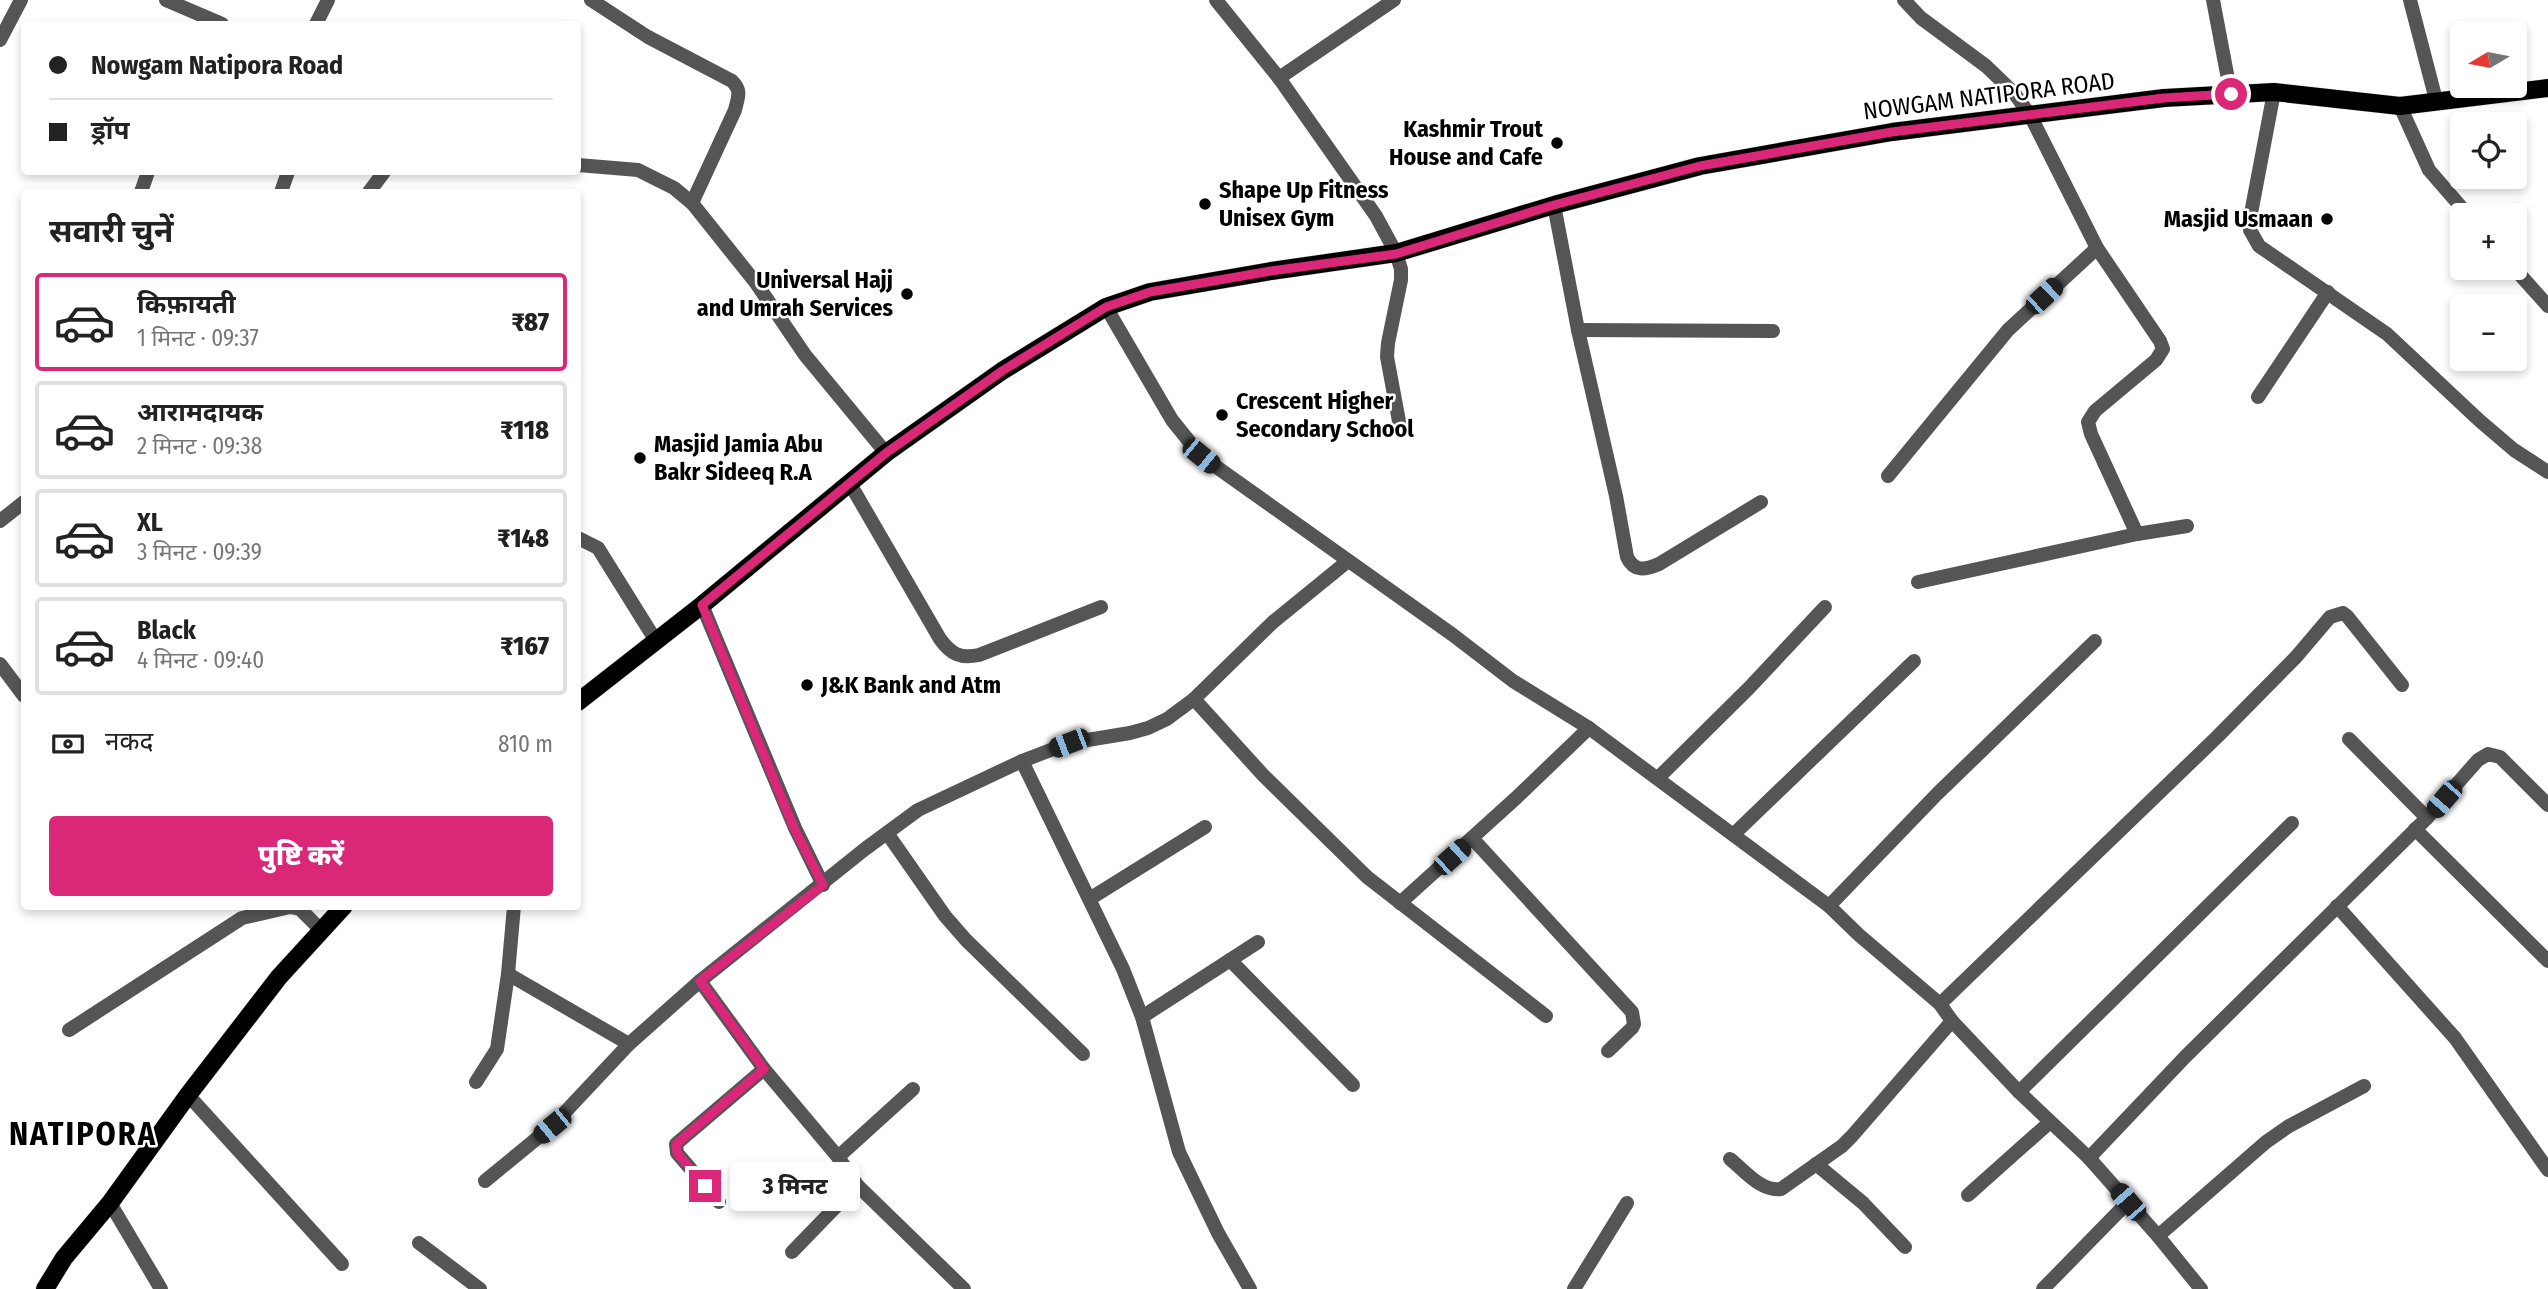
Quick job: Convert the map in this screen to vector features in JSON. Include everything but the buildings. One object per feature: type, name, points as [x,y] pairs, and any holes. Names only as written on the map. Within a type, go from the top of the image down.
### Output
[{"type":"main road","name":"NOWGAM NATIPORA ROAD","points":[[581,700],[702,605],[886,453],[1002,371],[1106,307],[1150,292],[1271,271],[1396,254],[1554,205],[1700,166],[1892,132],[2164,98],[2274,92],[2400,106],[2548,88]]},
{"type":"main road","points":[[45,1289],[64,1258],[110,1203],[188,1094],[279,977],[340,910]]},
{"type":"street","points":[[0,40],[21,0]]},
{"type":"street","points":[[166,0],[189,18]]},
{"type":"street","points":[[318,21],[328,0]]},
{"type":"street","points":[[591,0],[648,37],[732,81],[738,87],[740,93],[735,110],[692,203]]},
{"type":"street","points":[[1216,0],[1279,78],[1376,216],[1396,254],[1401,280],[1387,357],[1401,432]]},
{"type":"street","points":[[1279,78],[1394,0]]},
{"type":"street","points":[[1904,0],[1921,18],[2014,93],[2030,115],[2096,248],[2162,345],[2162,352],[2156,360],[2095,411],[2088,422],[2137,534]]},
{"type":"street","points":[[2213,0],[2231,94]]},
{"type":"street","points":[[2410,0],[2436,100]]},
{"type":"street","points":[[2274,92],[2251,208],[2250,230],[2259,246],[2387,334],[2489,429],[2514,450],[2548,472]]},
{"type":"street","points":[[2400,106],[2429,170],[2458,203]]},
{"type":"street","points":[[581,165],[638,170],[674,188],[692,203],[756,283],[805,355],[886,453]]},
{"type":"street","points":[[1554,205],[1578,330],[1631,565],[1644,569],[1659,564],[1761,502]]},
{"type":"street","points":[[1888,476],[2008,330],[2096,248]]},
{"type":"street","points":[[2525,280],[2548,306]]},
{"type":"street","points":[[2258,397],[2328,292]]},
{"type":"street","points":[[1106,307],[1172,420],[1201,456],[1453,635],[1513,681],[1590,728],[1829,906],[1940,1004],[1952,1021],[2019,1092],[2089,1158],[2201,1289]]},
{"type":"street","points":[[1578,330],[1773,331]]},
{"type":"street","points":[[849,482],[940,639],[956,655],[978,655],[1101,607]]},
{"type":"street","points":[[0,521],[21,504]]},
{"type":"street","points":[[1918,582],[2137,534],[2188,526]]},
{"type":"street","points":[[581,540],[598,548],[656,641]]},
{"type":"street","points":[[485,1181],[564,1115],[629,1044],[700,981],[918,810],[1022,761],[1069,743],[1148,728],[1167,719],[1194,699],[1273,622],[1348,561]]},
{"type":"street","points":[[702,605],[794,828],[823,885]]},
{"type":"street","points":[[1658,778],[1749,688],[1825,607]]},
{"type":"street","points":[[1940,1004],[2218,736],[2296,657],[2330,617],[2343,613],[2402,685]]},
{"type":"street","points":[[1829,906],[1937,794],[2095,641]]},
{"type":"street","points":[[1734,834],[1914,661]]},
{"type":"street","points":[[0,664],[21,692]]},
{"type":"street","points":[[1194,699],[1263,775],[1367,877],[1546,1016]]},
{"type":"street","points":[[1400,903],[1590,728]]},
{"type":"street","points":[[2349,739],[2427,818]]},
{"type":"street","points":[[2089,1158],[2185,1057],[2427,818],[2478,760],[2488,754],[2500,757],[2548,805]]},
{"type":"street","points":[[1022,761],[1123,968],[1142,1017],[1179,1152],[1218,1233],[1250,1289]]},
{"type":"street","points":[[2019,1092],[2292,823]]},
{"type":"street","points":[[1090,898],[1205,827]]},
{"type":"street","points":[[2414,829],[2548,961]]},
{"type":"street","points":[[887,833],[945,916],[966,940],[1083,1054]]},
{"type":"street","points":[[1472,838],[1632,1012],[1634,1024],[1608,1051]]},
{"type":"street","points":[[2337,906],[2455,1038],[2548,1170]]},
{"type":"street","points":[[69,1030],[238,912],[261,910]]},
{"type":"street","points":[[302,910],[322,931]]},
{"type":"street","points":[[476,1082],[498,1048],[514,910]]},
{"type":"street","points":[[1142,1017],[1258,943]]},
{"type":"street","points":[[1230,960],[1353,1085]]},
{"type":"street","points":[[508,974],[629,1044]]},
{"type":"street","points":[[700,981],[764,1069],[838,1157],[857,1185],[964,1289]]},
{"type":"street","points":[[1730,1159],[1763,1186],[1781,1189],[1852,1136],[1952,1021]]},
{"type":"street","points":[[719,1202],[677,1153],[676,1144],[764,1069]]},
{"type":"street","points":[[2158,1236],[2266,1142],[2289,1126],[2364,1086]]},
{"type":"street","points":[[838,1157],[913,1089]]},
{"type":"street","points":[[188,1094],[342,1264]]},
{"type":"street","points":[[1968,1195],[2050,1122]]},
{"type":"street","points":[[1816,1164],[1863,1203],[1905,1247]]},
{"type":"street","points":[[792,1252],[857,1185]]},
{"type":"street","points":[[2043,1289],[2128,1202]]},
{"type":"street","points":[[110,1203],[161,1289]]},
{"type":"street","points":[[1573,1289],[1627,1203]]},
{"type":"street","points":[[419,1243],[480,1289]]},
{"type":"place","name":"Kashmir Trout House and Cafe","points":[[1557,143]]},
{"type":"place","name":"Shape Up Fitness Unisex Gym","points":[[1205,204]]},
{"type":"place","name":"Masjid Usmaan","points":[[2327,219]]},
{"type":"place","name":"Universal Hajj and Umrah Services","points":[[907,294]]},
{"type":"place","name":"Crescent Higher Secondary School","points":[[1222,415]]},
{"type":"place","name":"Masjid Jamia Abu Bakr Sideeq R.A","points":[[640,458]]},
{"type":"place","name":"J&K Bank and Atm","points":[[807,685]]},
{"type":"district","name":"NATIPORA","points":[[83,1134]]},
{"type":"route","points":[[705,1186],[677,1153],[676,1144],[764,1069],[700,981],[823,885],[794,828],[702,605],[849,482],[905,439],[1002,371],[1106,307],[1150,292],[1271,271],[1396,254],[1554,205],[1700,166],[1892,132],[2164,98],[2231,94]]}]
